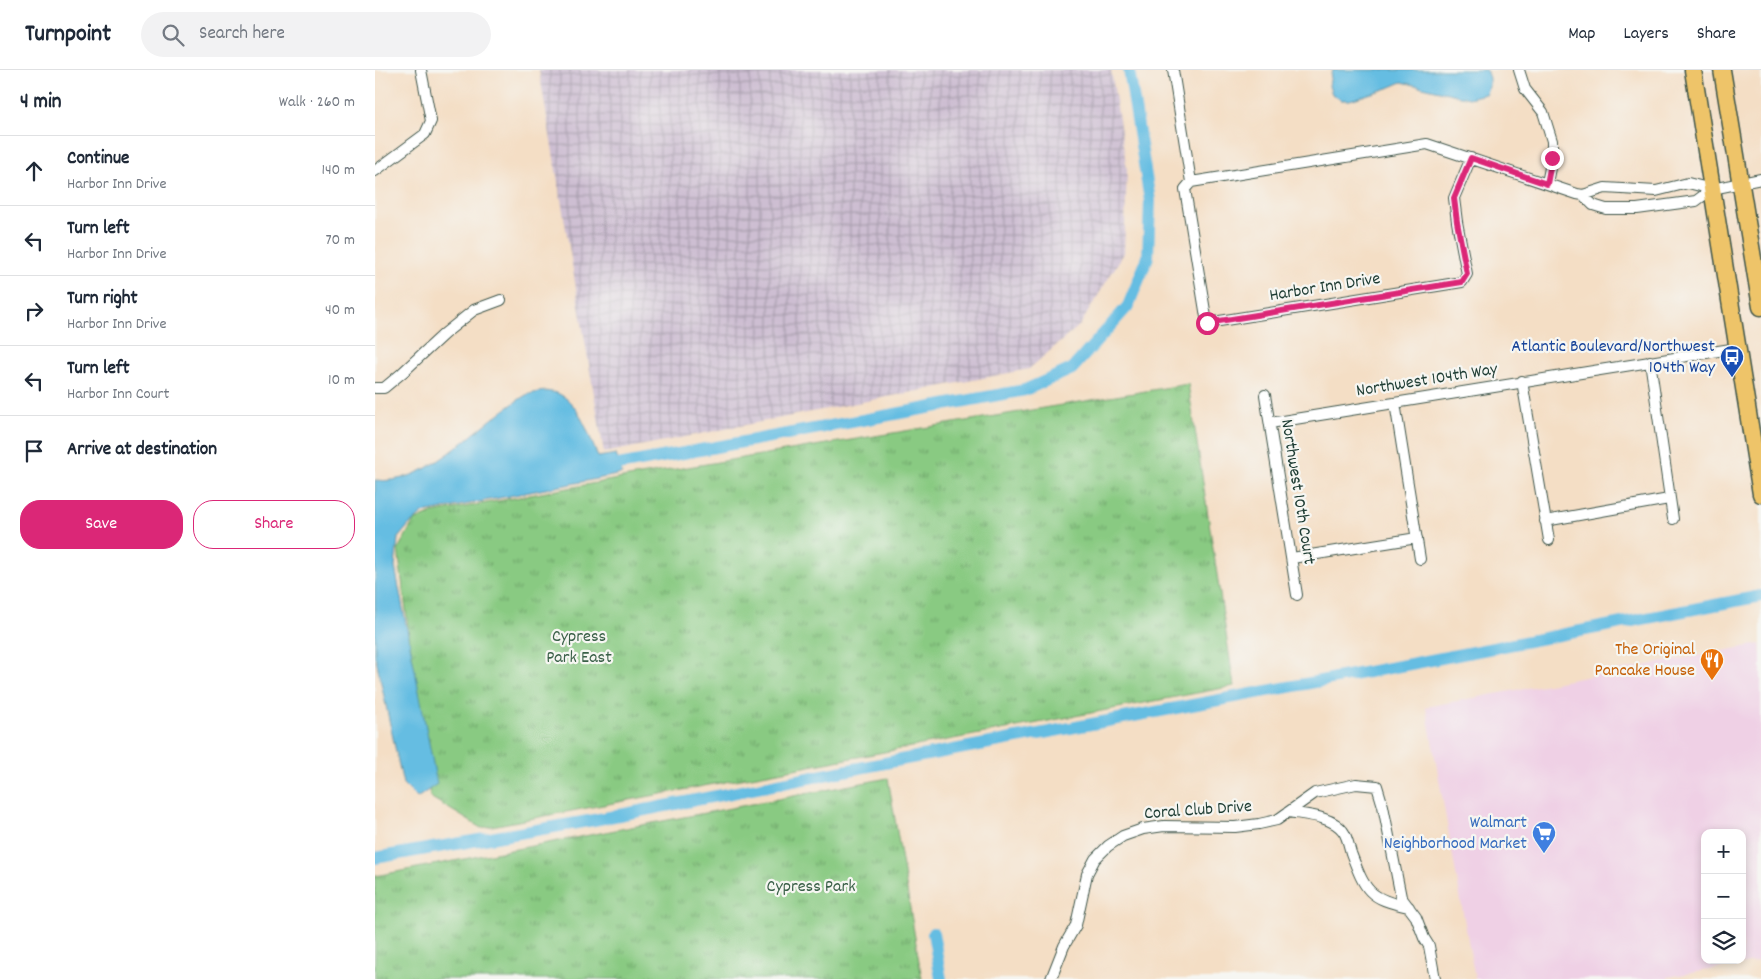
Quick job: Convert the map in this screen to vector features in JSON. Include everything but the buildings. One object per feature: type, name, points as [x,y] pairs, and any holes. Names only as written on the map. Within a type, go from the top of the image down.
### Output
[{"type":"main road","points":[[1693,70],[1761,494]]},
{"type":"main road","points":[[1722,70],[1761,307]]},
{"type":"street","points":[[375,171],[425,134],[428,128],[431,121],[421,70]]},
{"type":"street","name":"Harbor Inn Drive","points":[[1173,70],[1191,182],[1185,189],[1207,323],[1462,282],[1467,274],[1454,198],[1471,158]]},
{"type":"street","points":[[1519,70],[1525,89],[1543,112],[1552,141],[1552,158],[1547,184]]},
{"type":"street","points":[[1191,182],[1427,144],[1583,195],[1593,205],[1606,209],[1637,209],[1696,201],[1712,189],[1761,179]]},
{"type":"street","points":[[1583,195],[1605,188],[1655,191],[1688,183],[1712,189]]},
{"type":"street","points":[[1655,191],[1659,206]]},
{"type":"street","points":[[375,388],[383,388],[444,334],[475,310],[501,300]]},
{"type":"street","name":"Northwest 104th Way","points":[[1270,423],[1737,348]]},
{"type":"street","points":[[1649,362],[1673,519]]},
{"type":"street","points":[[1522,382],[1549,540]]},
{"type":"street","name":"Northwest 10th Court","points":[[1265,395],[1297,595]]},
{"type":"street","points":[[1395,403],[1421,559]]},
{"type":"street","points":[[1545,521],[1669,499]]},
{"type":"street","points":[[1292,558],[1417,538]]},
{"type":"street","name":"Coral Club Drive","points":[[1051,979],[1064,946],[1076,925],[1087,874],[1095,859],[1123,836],[1143,829],[1164,826],[1235,827],[1277,820],[1315,793],[1356,784],[1377,786],[1383,806],[1401,897],[1416,916],[1429,946],[1435,979]]},
{"type":"street","points":[[1289,812],[1331,821],[1343,831],[1362,882],[1372,894],[1389,903],[1409,907]]},
{"type":"shaded area","points":[[539,70],[1111,70],[1127,169],[1124,253],[1080,325],[1029,369],[604,453]]},
{"type":"shaded area","points":[[1760,644],[1761,961],[1746,964],[1746,829],[1701,829],[1701,964],[1744,964],[1668,977],[1668,979],[1475,979],[1426,707]]},
{"type":"green space","name":"Cypress Park East","points":[[1188,384],[1234,686],[481,828],[430,797],[398,549],[414,521],[432,513],[634,476]]},
{"type":"green space","name":"Cypress Park","points":[[888,778],[922,979],[375,979],[375,876]]},
{"type":"water","points":[[1333,70],[1486,70],[1489,78],[1489,87],[1485,94],[1469,98],[1402,82],[1350,100],[1341,100],[1332,94],[1329,86]]},
{"type":"water","points":[[545,391],[558,393],[574,406],[584,423],[598,457],[616,454],[622,474],[423,513],[398,538],[395,567],[437,784],[417,798],[403,784],[375,655],[375,480],[394,480],[412,475],[447,455],[526,395]]},
{"type":"waterway","points":[[602,468],[1025,390],[1072,369],[1128,306],[1148,257],[1150,201],[1129,70]]},
{"type":"waterway","points":[[375,858],[594,820],[1761,596]]},
{"type":"waterway","points":[[933,933],[941,979]]},
{"type":"place","name":"Atlantic Boulevard/Northwest 104th Way","points":[[1732,378]]},
{"type":"place","name":"The Original Pancake House","points":[[1712,681]]},
{"type":"place","name":"Walmart Neighborhood Market","points":[[1544,854]]},
{"type":"route","points":[[1207,323],[1462,282],[1467,274],[1454,198],[1471,158],[1547,184],[1552,158]]}]
